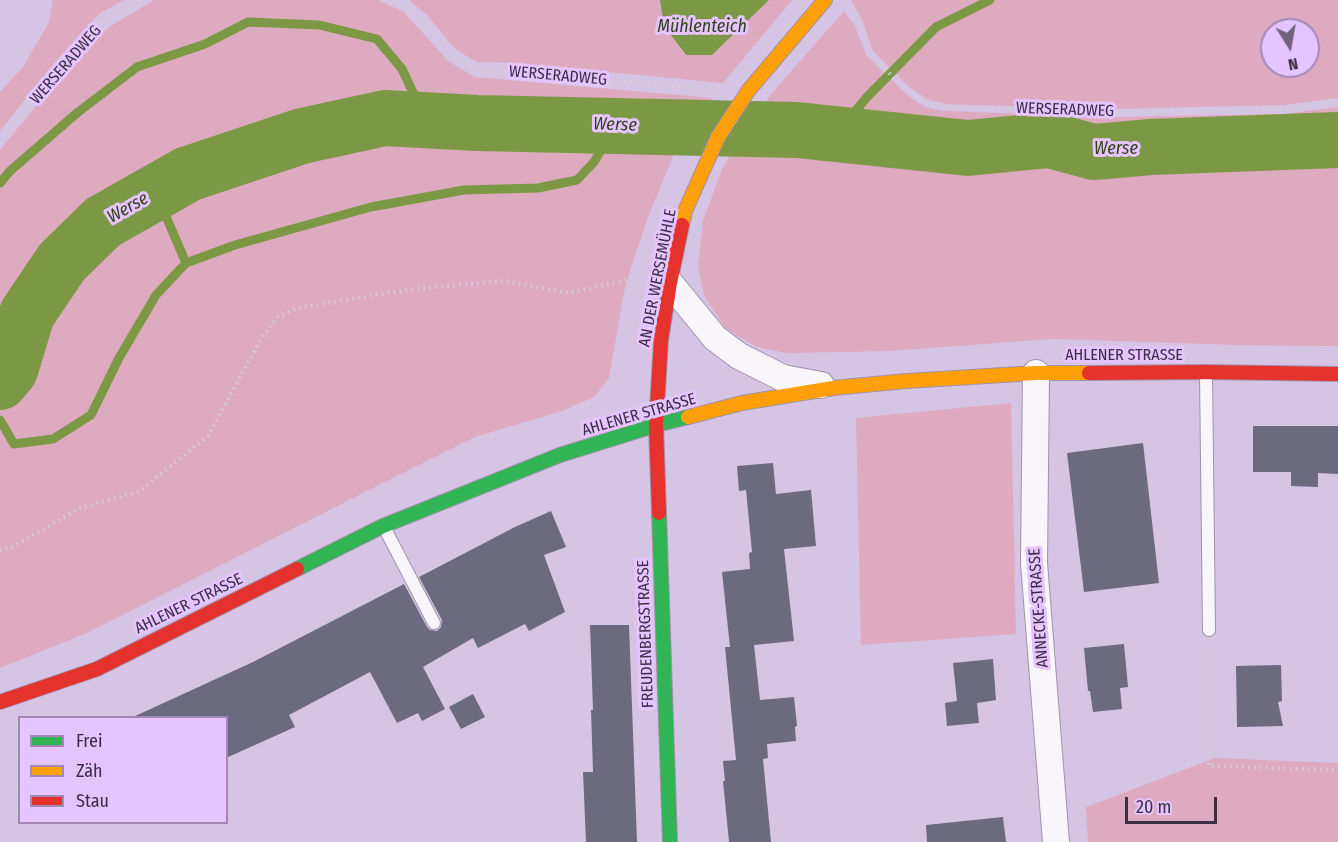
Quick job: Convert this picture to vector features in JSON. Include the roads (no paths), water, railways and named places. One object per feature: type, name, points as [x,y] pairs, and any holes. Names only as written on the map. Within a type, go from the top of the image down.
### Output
[{"type":"main road","name":"AN DER WERSEMÜHLE","points":[[656,425],[661,340],[685,211],[718,137],[731,116],[748,92],[825,0]]},
{"type":"main road","name":"AHLENER STRASSE","points":[[0,702],[97,669],[383,526],[560,455],[656,425],[742,403],[832,388],[1036,373],[1338,374]]},
{"type":"main road","name":"FREUDENBERGSTRASSE","points":[[656,425],[670,842]]},
{"type":"street","points":[[670,283],[715,338],[739,356],[783,378],[832,388]]},
{"type":"street","name":"ANNECKE-STRASSE","points":[[1036,373],[1034,563],[1056,842]]},
{"type":"lane","points":[[1206,372],[1209,630]]},
{"type":"lane","points":[[383,526],[434,623]]},
{"type":"water","name":"Mühlenteich","points":[[660,0],[769,0],[712,55],[686,55],[664,26]]},
{"type":"waterway","points":[[837,133],[868,96],[936,27],[990,0]]},
{"type":"waterway","points":[[0,183],[10,171],[77,113],[137,67],[205,44],[248,22],[319,25],[377,39],[402,69],[426,120]]},
{"type":"waterway","name":"Werse","points":[[0,382],[10,370],[27,314],[62,262],[103,222],[188,174],[302,136],[385,118],[477,123],[797,130],[968,148],[1049,140],[1094,152],[1151,147],[1338,140]]},
{"type":"waterway","points":[[186,263],[235,245],[371,207],[464,190],[538,188],[577,180],[594,162],[616,125]]},
{"type":"waterway","points":[[0,420],[14,444],[53,439],[91,415],[119,358],[156,295],[186,263],[156,193]]}]
